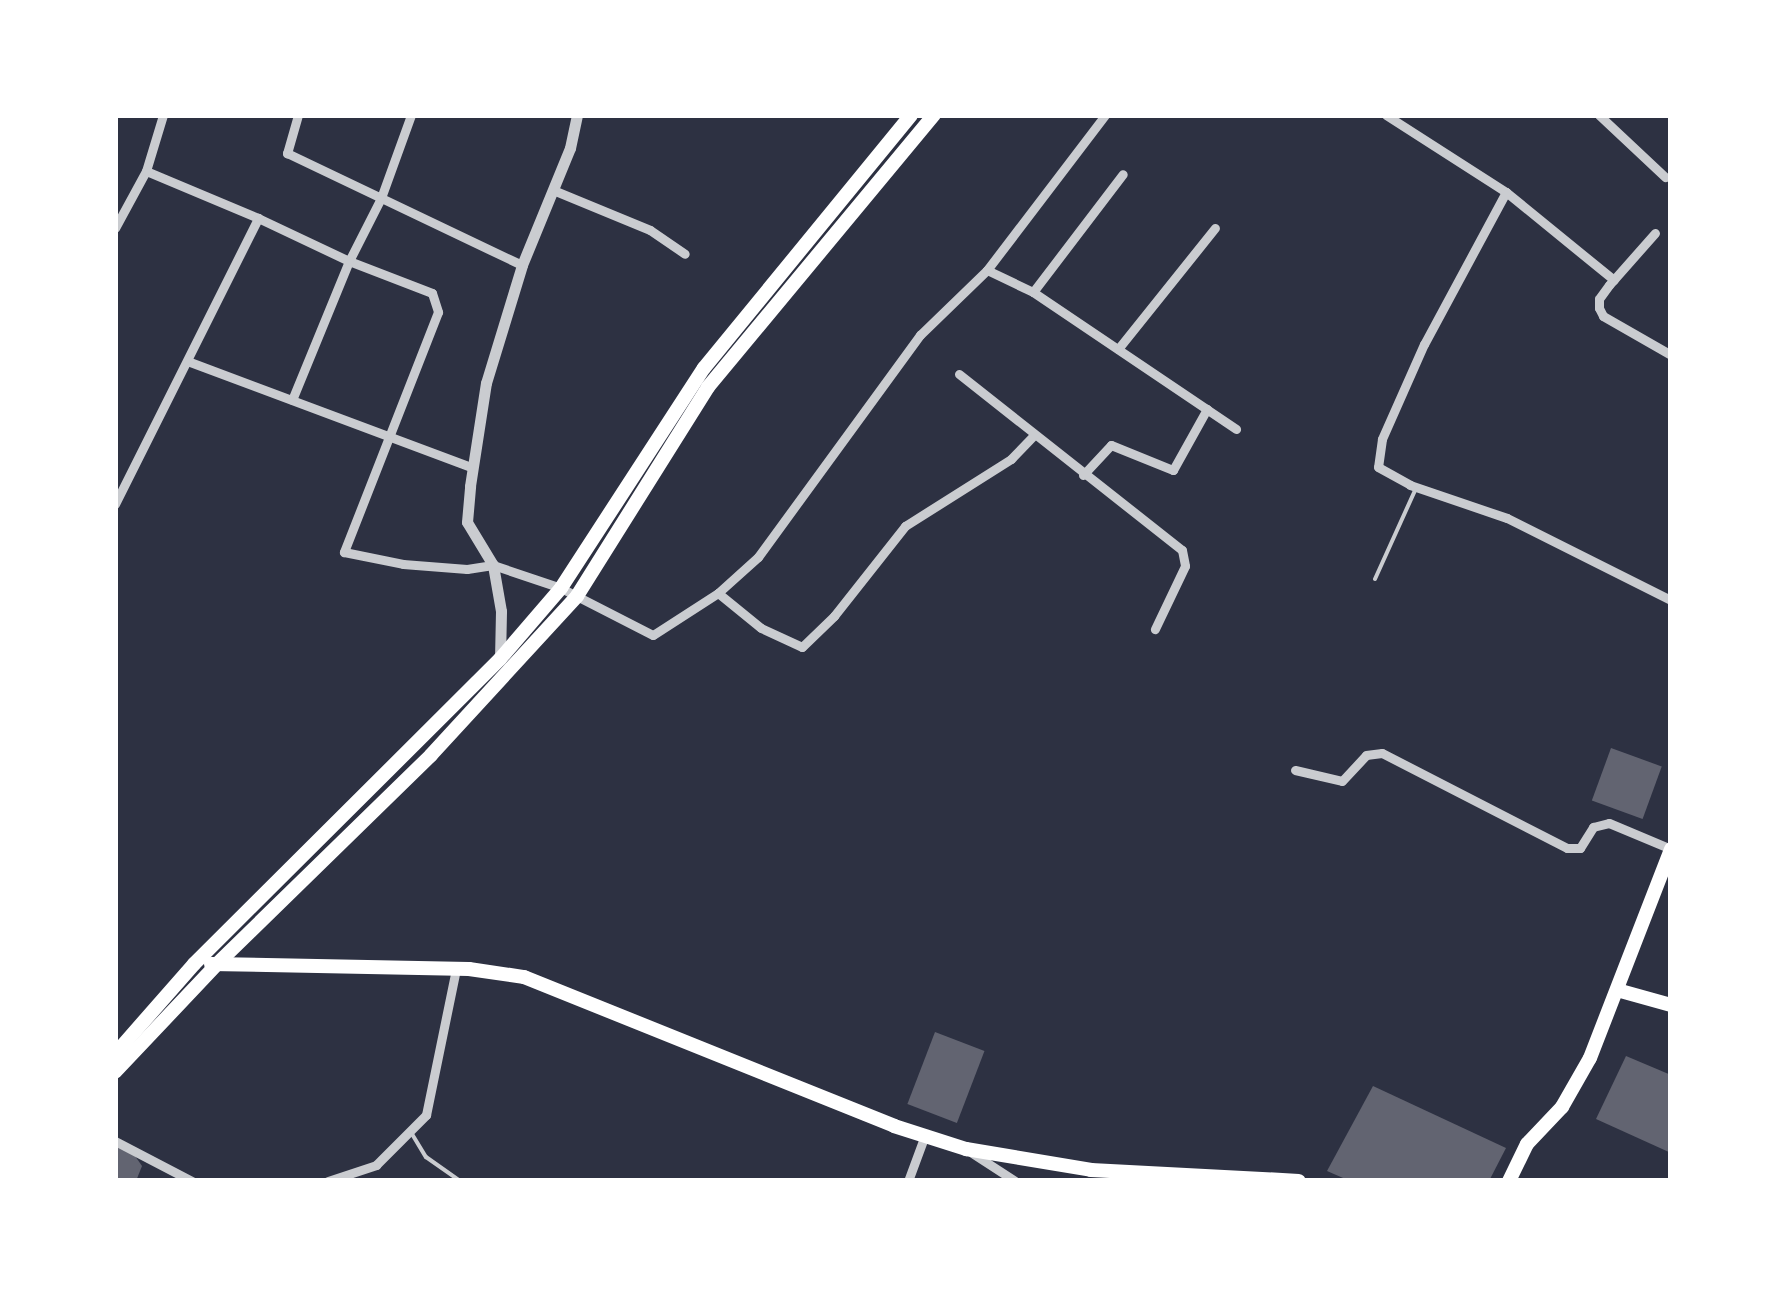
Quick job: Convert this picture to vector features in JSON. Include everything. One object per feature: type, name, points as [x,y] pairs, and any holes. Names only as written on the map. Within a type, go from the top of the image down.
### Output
[{"type":"main road","points":[[118,1047],[194,964],[500,659],[561,588],[704,368],[911,115]]},
{"type":"main road","points":[[115,1072],[216,964],[431,755],[577,596],[708,387],[934,115]]},
{"type":"main road","points":[[1509,1181],[1527,1144],[1562,1107],[1590,1058],[1671,849]]},
{"type":"main road","points":[[194,964],[456,969],[524,976],[894,1126],[966,1148],[1091,1170],[1300,1181]]},
{"type":"main road","points":[[1617,990],[1671,1005]]},
{"type":"street","points":[[115,228],[146,171],[163,115]]},
{"type":"street","points":[[298,115],[287,153],[522,265]]},
{"type":"street","points":[[292,400],[350,260],[381,198],[410,115]]},
{"type":"street","points":[[500,659],[502,611],[493,565],[467,522],[473,468],[486,383],[522,265],[570,148],[577,115]]},
{"type":"street","points":[[146,171],[432,293],[438,304],[391,437],[344,552],[404,564],[468,569],[493,565],[561,588],[653,636],[718,592],[758,558],[920,336],[987,270],[1105,115]]},
{"type":"street","points":[[1386,115],[1506,192],[1614,280]]},
{"type":"street","points":[[1599,115],[1665,177]]},
{"type":"street","points":[[1033,292],[1123,174]]},
{"type":"street","points":[[553,190],[650,230],[685,254]]},
{"type":"street","points":[[1506,192],[1424,344],[1382,440],[1378,466],[1416,487],[1507,518],[1671,600]]},
{"type":"street","points":[[115,504],[190,362],[258,218]]},
{"type":"street","points":[[1118,349],[1215,228]]},
{"type":"street","points":[[1655,233],[1599,299],[1603,316],[1671,355]]},
{"type":"street","points":[[987,270],[1033,292],[1236,429]]},
{"type":"street","points":[[190,362],[473,468]]},
{"type":"street","points":[[959,374],[1172,542],[1186,558],[1155,629]]},
{"type":"street","points":[[1083,475],[1111,445],[1173,470],[1207,409]]},
{"type":"street","points":[[718,592],[761,628],[802,647],[822,630],[905,526],[1011,459],[1033,436]]},
{"type":"street","points":[[1295,770],[1342,781],[1366,755],[1382,753],[1567,848],[1580,848],[1593,828],[1608,823],[1671,849]]},
{"type":"street","points":[[328,1181],[376,1165],[412,1134],[426,1115],[456,969]]},
{"type":"street","points":[[908,1181],[925,1135]]},
{"type":"street","points":[[115,1141],[192,1181]]},
{"type":"street","points":[[966,1148],[1015,1181]]},
{"type":"lane","points":[[1375,580],[1416,487]]},
{"type":"lane","points":[[412,1134],[426,1158],[460,1181]]},
{"type":"building","points":[[1611,748],[1662,766],[1643,819],[1592,801]]},
{"type":"building","points":[[935,1032],[984,1051],[957,1123],[907,1104]]},
{"type":"building","points":[[1626,1056],[1671,1075],[1671,1153],[1596,1119]]},
{"type":"building","points":[[1373,1086],[1506,1148],[1489,1181],[1350,1181],[1327,1171]]},
{"type":"building","points":[[115,1145],[133,1153],[142,1166],[136,1181],[115,1181]]}]
